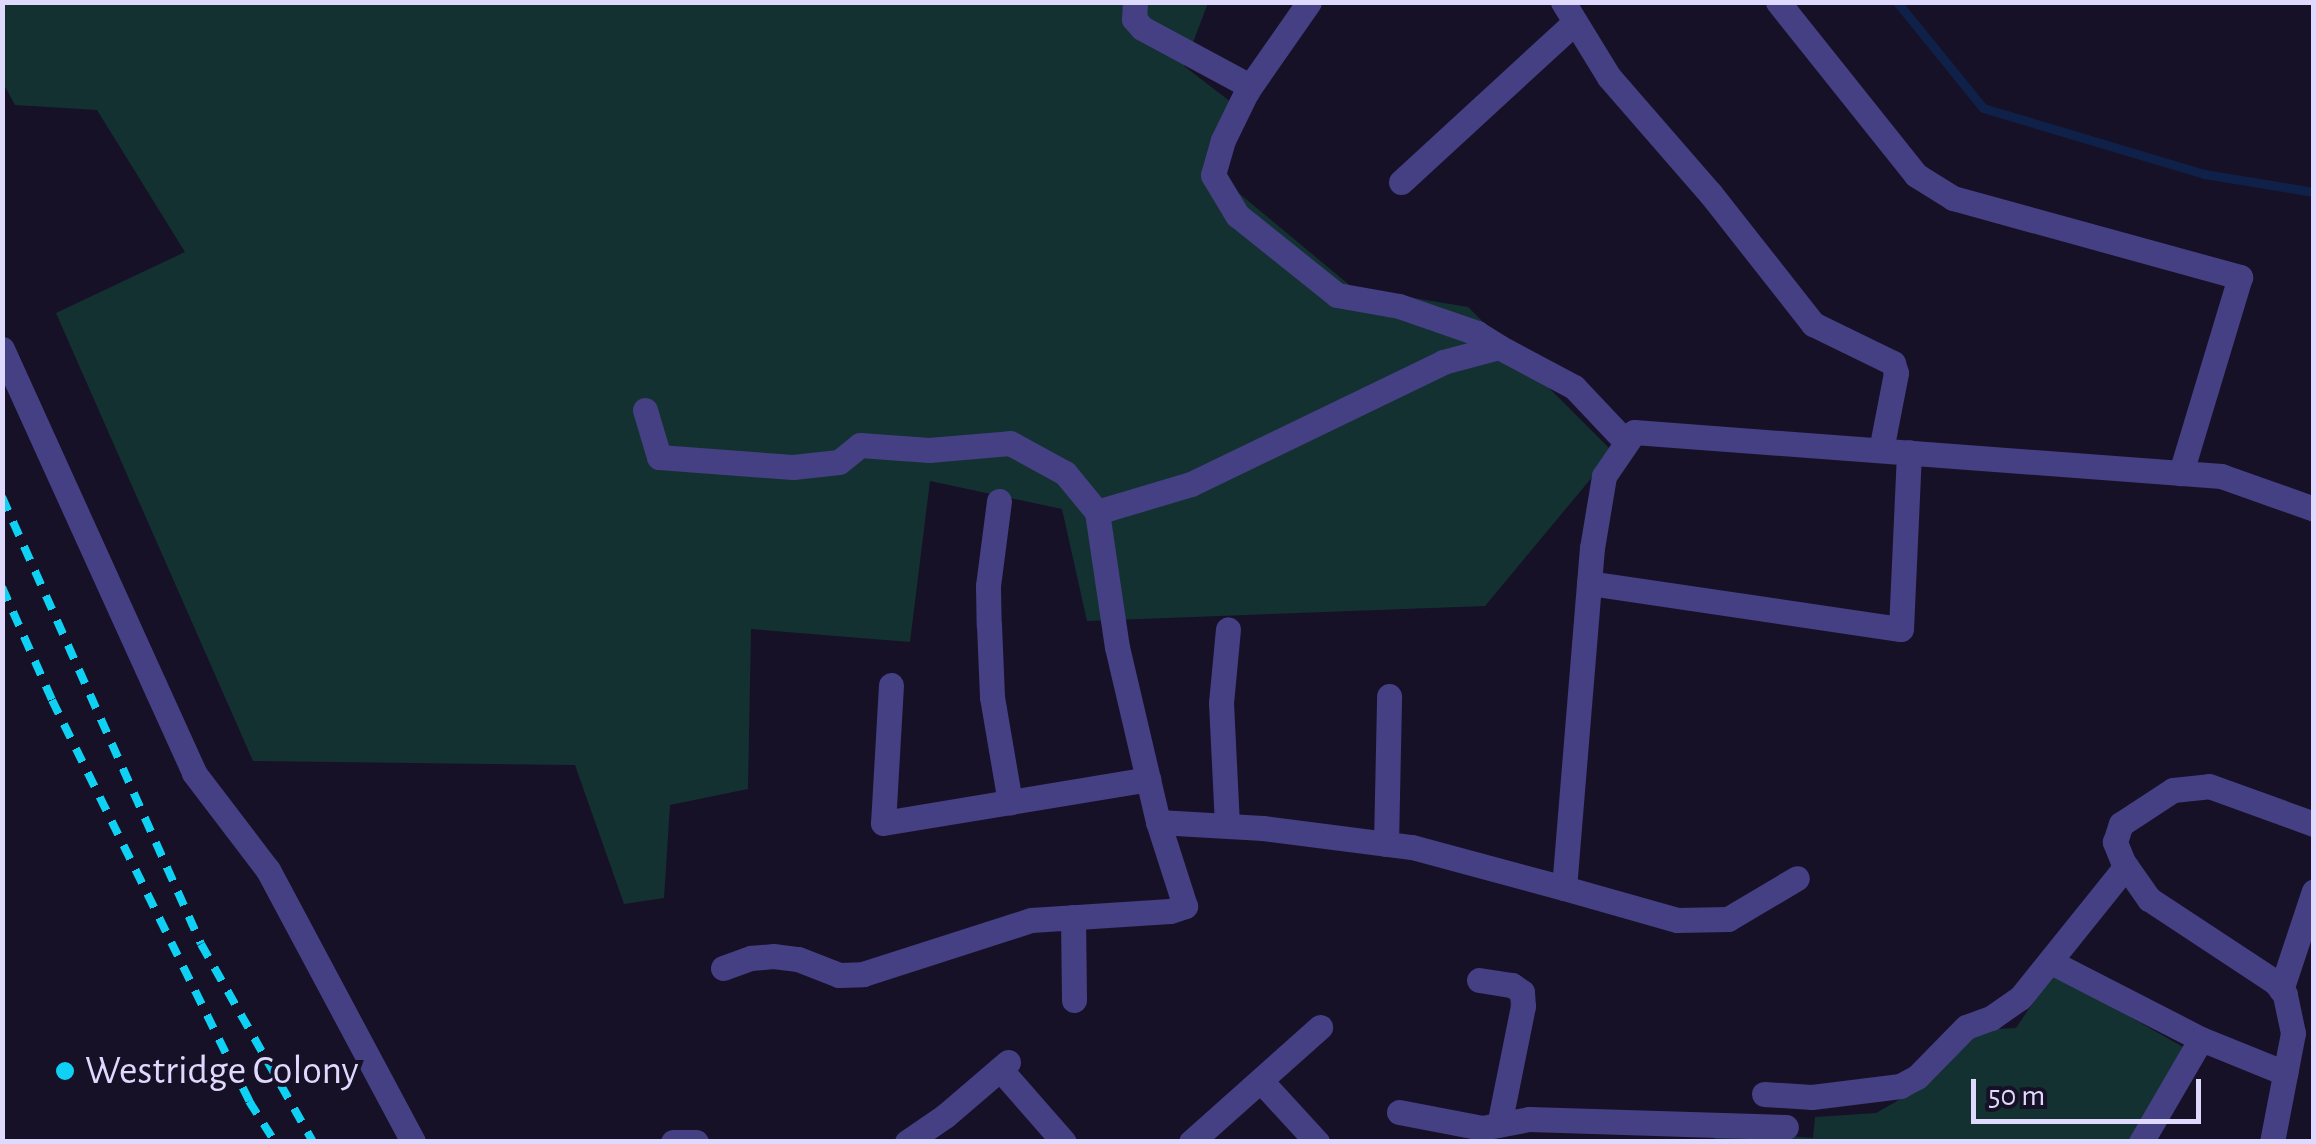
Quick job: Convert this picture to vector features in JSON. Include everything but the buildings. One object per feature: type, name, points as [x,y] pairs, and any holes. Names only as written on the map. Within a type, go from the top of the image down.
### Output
[{"type":"street","points":[[1135,2],[1134,19],[1142,28],[1244,83],[1247,92]]},
{"type":"street","points":[[1309,2],[1247,92],[1222,140],[1213,175],[1237,215],[1336,295],[1399,306],[1477,333],[1574,387],[1626,442]]},
{"type":"street","points":[[1778,2],[1916,176],[1953,198],[2240,277],[2181,473]]},
{"type":"street","points":[[1401,182],[1568,13],[1609,78],[1710,193],[1813,324],[1894,363],[1896,373],[1881,450]]},
{"type":"street","points":[[1098,512],[1191,484],[1425,370],[1499,347]]},
{"type":"street","points":[[2,349],[194,773],[268,870],[412,1142]]},
{"type":"street","points":[[645,410],[658,456],[793,467],[839,462],[860,445],[929,450],[1010,443],[1065,474],[1098,512],[1117,647],[1158,822],[1184,906],[1170,911],[1031,920],[864,974],[838,975],[798,959],[774,956],[751,958],[723,968]]},
{"type":"street","points":[[1564,888],[1589,583],[1604,476],[1634,432],[2221,476],[2314,509]]},
{"type":"street","points":[[1589,583],[1902,630],[1910,452]]},
{"type":"street","points":[[999,501],[988,606],[992,697],[1010,802]]},
{"type":"street","points":[[1228,629],[1221,703],[1228,825]]},
{"type":"street","points":[[891,685],[883,823],[1148,779]]},
{"type":"street","points":[[1386,844],[1389,696]]},
{"type":"street","points":[[2282,990],[2149,899],[2115,842],[2122,824],[2173,790],[2210,786],[2314,824]]},
{"type":"street","points":[[1158,822],[1228,825],[1386,844],[1678,920],[1728,919],[1797,878]]},
{"type":"street","points":[[1764,1094],[1812,1097],[1900,1086],[1917,1077],[1966,1027],[1991,1018],[2020,998],[2126,866]]},
{"type":"street","points":[[2272,1142],[2292,1033],[2282,990],[2314,891]]},
{"type":"street","points":[[1073,917],[1074,1000]]},
{"type":"street","points":[[2051,962],[2201,1040],[2285,1073]]},
{"type":"street","points":[[1479,980],[1512,985],[1522,992],[1500,1125]]},
{"type":"street","points":[[1192,1142],[1320,1027]]},
{"type":"street","points":[[2141,1142],[2201,1040]]},
{"type":"street","points":[[907,1142],[945,1116],[1004,1065],[1064,1142]]},
{"type":"street","points":[[1261,1081],[1317,1142]]},
{"type":"street","points":[[1398,1112],[1482,1128],[1529,1119],[1786,1127]]},
{"type":"street","points":[[673,1142],[696,1142]]},
{"type":"green space","points":[[2,3],[1208,3],[1184,66],[1236,106],[1223,180],[1353,288],[1468,307],[1613,452],[1485,606],[1087,621],[1062,509],[930,481],[910,642],[751,629],[748,789],[670,805],[664,898],[624,904],[575,765],[253,761],[56,313],[185,252],[97,110],[15,105],[3,83]]},
{"type":"green space","points":[[2053,973],[2183,1047],[2129,1141],[1714,1142],[1716,1130],[1813,1138],[1815,1117],[1876,1113],[1927,1084],[1972,1030],[2016,1028]]},
{"type":"waterway","points":[[1897,2],[1983,108],[2204,174],[2314,192]]},
{"type":"railway","points":[[2,497],[201,944],[313,1142]]},
{"type":"railway","points":[[2,587],[52,700],[249,1101],[275,1142]]},
{"type":"place","name":"Westridge Colony","points":[[65,1071]]}]
